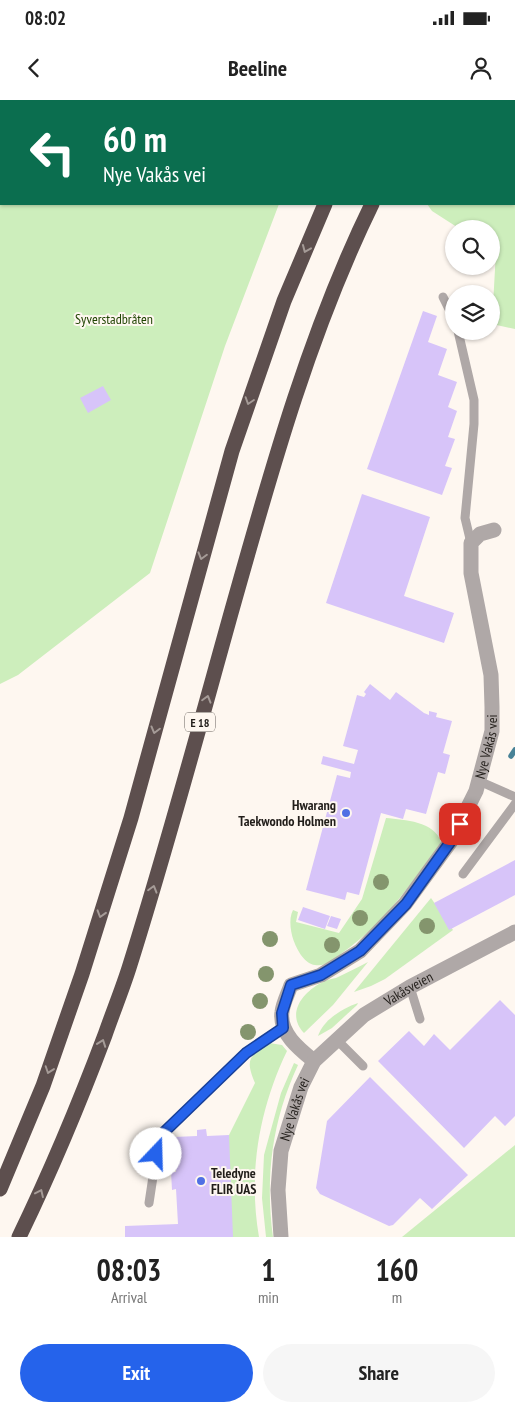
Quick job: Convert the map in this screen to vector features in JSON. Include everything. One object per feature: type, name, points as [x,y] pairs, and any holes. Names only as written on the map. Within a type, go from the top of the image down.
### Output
[{"type":"highway","points":[[0,1188],[43,1086],[82,974],[131,818],[232,451],[284,301],[325,205]]},
{"type":"highway","name":"E 18","points":[[19,1237],[42,1190],[79,1104],[129,970],[274,460],[325,315],[372,205]]},
{"type":"street","points":[[472,543],[480,534],[494,530]]},
{"type":"street","name":"Nye Vakås vei","points":[[281,1237],[278,1190],[281,1151],[301,1087],[314,1061],[299,1048],[283,1028],[282,1013],[291,985],[321,975],[360,951],[406,904],[451,841],[476,791],[479,781],[492,731],[491,675],[471,573],[472,543]]},
{"type":"street","name":"Vakåsveien","points":[[314,1061],[364,1014],[410,987],[515,932]]},
{"type":"lane","points":[[443,297],[445,301]]},
{"type":"lane","name":"Nye Vakås vei","points":[[460,340],[474,400],[474,424],[465,518],[472,543]]},
{"type":"lane","points":[[479,781],[515,797]]},
{"type":"lane","points":[[463,874],[515,804]]},
{"type":"lane","points":[[410,987],[420,1019]]},
{"type":"lane","points":[[149,1203],[159,1137],[246,1053],[283,1028]]},
{"type":"lane","points":[[337,1040],[363,1066]]},
{"type":"green space","name":"Syverstadbråten","points":[[0,205],[279,205],[225,346],[150,573],[18,675],[0,684]]},
{"type":"green space","points":[[428,205],[515,205],[515,329],[500,326],[500,285],[494,285],[495,275],[500,275],[500,220],[446,220],[432,211]]},
{"type":"green space","points":[[386,818],[410,821],[426,826],[437,835],[441,842],[396,902],[371,929],[330,962],[322,965],[311,964],[302,957],[291,932],[290,922],[293,910],[298,912],[296,922],[339,933],[362,899]]},
{"type":"green space","points":[[431,898],[453,930],[385,979],[354,992]]},
{"type":"green space","points":[[368,962],[333,1005],[304,1033],[296,1019],[296,1011],[308,992],[327,980],[336,978]]},
{"type":"green space","points":[[358,1003],[332,1028],[318,1036],[324,1025],[334,1015]]},
{"type":"green space","points":[[269,1043],[282,1045],[287,1051],[269,1096],[258,1142],[255,1190],[259,1237],[198,1237],[225,1143],[255,1083],[250,1069],[251,1059],[253,1055]]},
{"type":"green space","points":[[294,1063],[298,1065],[282,1107],[273,1149],[270,1192],[273,1237],[266,1237],[262,1198],[264,1155],[281,1093]]},
{"type":"green space","points":[[515,1145],[515,1237],[402,1237]]},
{"type":"building","points":[[423,311],[437,316],[428,342],[447,349],[438,375],[457,382],[448,407],[457,411],[448,437],[455,439],[445,466],[452,468],[442,495],[367,469]]},
{"type":"building","points":[[103,386],[111,400],[88,413],[80,398]]},
{"type":"building","points":[[362,494],[430,517],[404,596],[454,613],[444,643],[326,603]]},
{"type":"building","points":[[370,684],[390,700],[396,692],[424,713],[429,715],[429,711],[437,713],[436,717],[452,721],[443,753],[450,755],[445,774],[438,772],[426,814],[406,809],[403,819],[381,813],[359,895],[347,892],[345,900],[306,890],[337,775],[350,778],[351,772],[321,764],[323,756],[354,764],[358,750],[343,746],[357,695],[364,697],[366,694],[364,692]]},
{"type":"building","points":[[515,860],[515,895],[449,930],[434,903]]},
{"type":"building","points":[[303,907],[330,916],[325,929],[298,920]]},
{"type":"building","points":[[331,916],[341,919],[337,929],[327,926]]},
{"type":"building","points":[[500,1000],[515,1015],[515,1116],[505,1126],[495,1116],[464,1148],[378,1061],[409,1031],[424,1046],[434,1034],[450,1050]]},
{"type":"building","points":[[370,1077],[468,1175],[432,1209],[420,1198],[393,1225],[389,1226],[320,1194],[316,1188],[327,1121]]},
{"type":"building","name":"Teledyne FLIR UAS","points":[[206,1129],[207,1136],[229,1135],[233,1237],[125,1237],[125,1226],[178,1224],[176,1189],[172,1190],[171,1172],[176,1172],[174,1137],[197,1136],[197,1130]]},
{"type":"waterway","points":[[511,756],[515,750]]},
{"type":"place","name":"Hwarang Taekwondo Holmen","points":[[346,813]]},
{"type":"place","name":"Teledyne FLIR UAS","points":[[201,1181]]},
{"type":"route","points":[[156,1154],[159,1137],[246,1053],[283,1028],[282,1013],[291,985],[321,975],[360,951],[406,904],[451,841],[460,824]]}]
